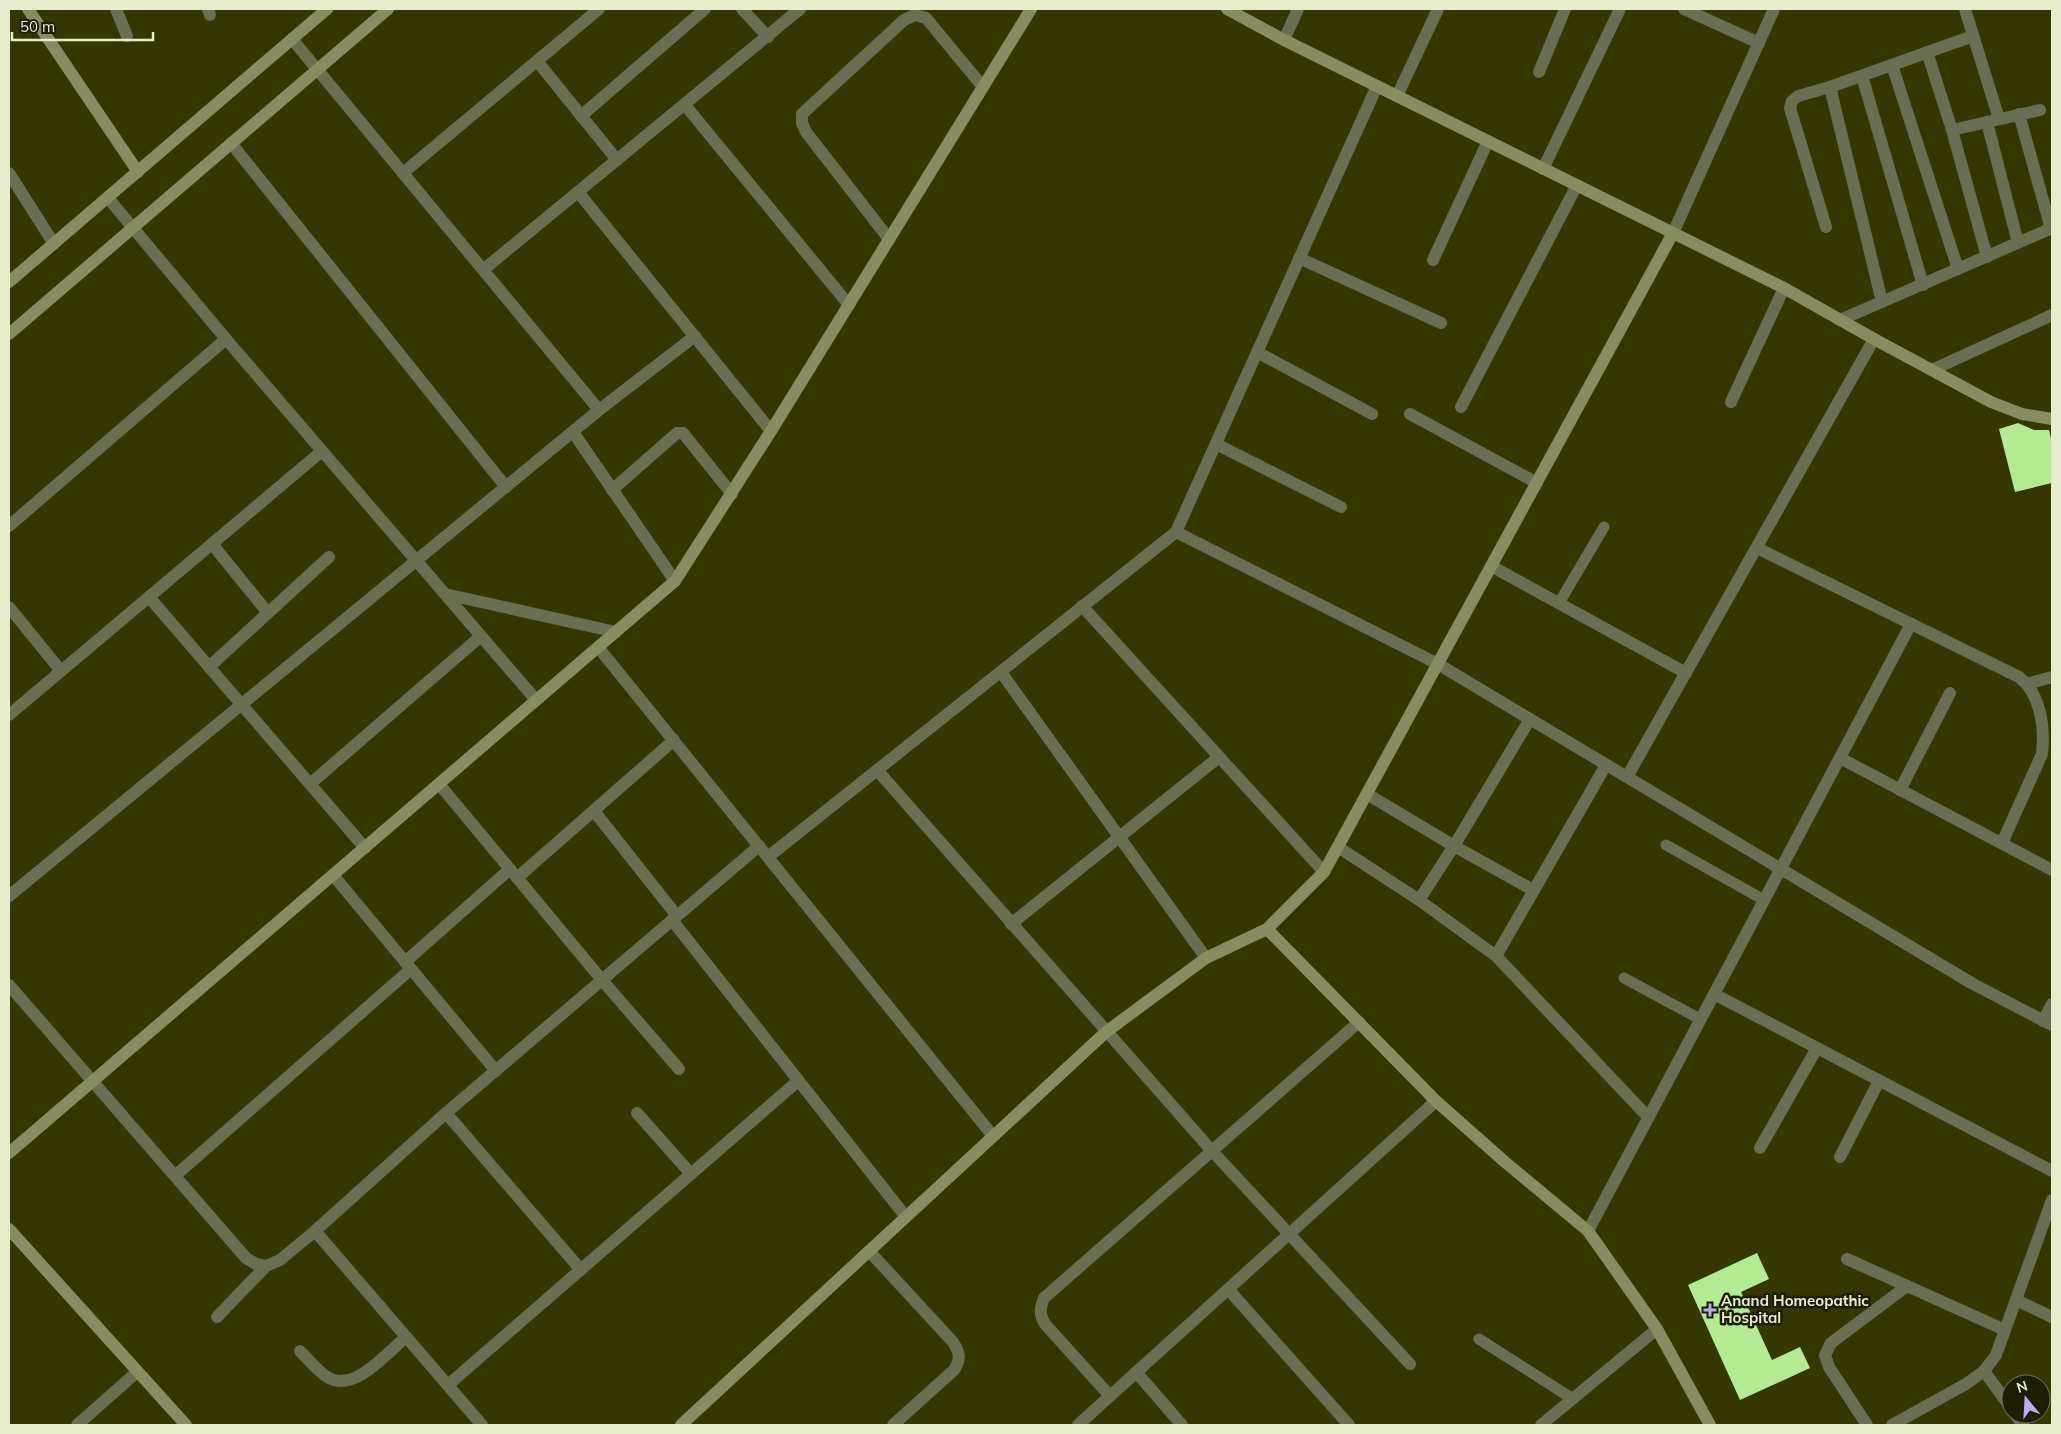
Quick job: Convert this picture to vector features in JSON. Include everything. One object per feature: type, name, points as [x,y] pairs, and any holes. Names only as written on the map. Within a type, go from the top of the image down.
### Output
[{"type":"street","points":[[28,9],[138,172]]},
{"type":"street","points":[[116,9],[127,36]]},
{"type":"street","points":[[9,282],[327,9]]},
{"type":"street","points":[[9,334],[388,9]]},
{"type":"street","points":[[403,173],[599,9]]},
{"type":"street","points":[[581,116],[705,9]]},
{"type":"street","points":[[742,9],[768,37]]},
{"type":"street","points":[[483,270],[800,9]]},
{"type":"street","points":[[9,1153],[675,581],[732,494],[1030,9]]},
{"type":"street","points":[[1227,9],[1284,40],[1784,288],[1991,402],[2022,414],[2052,419]]},
{"type":"street","points":[[1284,40],[1298,9]]},
{"type":"street","points":[[1398,96],[1438,9]]},
{"type":"street","points":[[1539,72],[1565,9]]},
{"type":"street","points":[[1543,169],[1620,9]]},
{"type":"street","points":[[1684,9],[1759,43]]},
{"type":"street","points":[[681,1425],[1106,1032],[1206,958],[1267,930],[1324,872],[1673,234],[1774,9]]},
{"type":"street","points":[[1965,9],[1993,120],[2018,243]]},
{"type":"street","points":[[889,239],[806,132],[802,123],[802,114],[904,20],[915,15],[926,18],[983,87]]},
{"type":"street","points":[[1826,227],[1790,108],[1792,101],[1798,96],[1830,87],[1973,36]]},
{"type":"street","points":[[292,39],[600,410]]},
{"type":"street","points":[[1927,52],[1952,130],[1986,257]]},
{"type":"street","points":[[536,61],[617,160]]},
{"type":"street","points":[[1892,65],[1958,269]]},
{"type":"street","points":[[1862,76],[1923,285]]},
{"type":"street","points":[[768,857],[1176,532],[1377,86]]},
{"type":"street","points":[[1830,87],[1882,302]]},
{"type":"street","points":[[685,105],[849,304]]},
{"type":"street","points":[[1952,130],[2040,110]]},
{"type":"street","points":[[1840,320],[2052,228],[2019,114]]},
{"type":"street","points":[[1432,260],[1488,141]]},
{"type":"street","points":[[231,143],[506,487]]},
{"type":"street","points":[[9,173],[54,244]]},
{"type":"street","points":[[1461,407],[1577,185]]},
{"type":"street","points":[[578,192],[771,431]]},
{"type":"street","points":[[108,198],[226,339],[536,700]]},
{"type":"street","points":[[1300,258],[1441,323]]},
{"type":"street","points":[[1731,402],[1784,288]]},
{"type":"street","points":[[1932,370],[2052,315]]},
{"type":"street","points":[[9,896],[573,432],[694,336]]},
{"type":"street","points":[[9,526],[226,339]]},
{"type":"street","points":[[1627,777],[1874,339]]},
{"type":"street","points":[[1257,352],[1372,414]]},
{"type":"street","points":[[1410,414],[1537,483]]},
{"type":"street","points":[[573,432],[675,581]]},
{"type":"street","points":[[612,490],[669,440],[677,434],[683,433],[732,494]]},
{"type":"street","points":[[1216,444],[1342,507]]},
{"type":"street","points":[[9,715],[322,451]]},
{"type":"street","points":[[1176,532],[1438,664],[1973,984],[2048,1023],[2052,1004]]},
{"type":"street","points":[[212,544],[268,613]]},
{"type":"street","points":[[1757,548],[2018,677],[2027,684],[2040,713],[2042,754],[2002,843]]},
{"type":"street","points":[[209,666],[328,557]]},
{"type":"street","points":[[1492,566],[1686,673]]},
{"type":"street","points":[[445,594],[616,632]]},
{"type":"street","points":[[149,597],[365,848]]},
{"type":"street","points":[[1082,606],[1324,872]]},
{"type":"street","points":[[9,607],[61,671]]},
{"type":"street","points":[[1588,1231],[1911,624]]},
{"type":"street","points":[[310,784],[481,636]]},
{"type":"street","points":[[598,647],[993,1136]]},
{"type":"street","points":[[1001,672],[1206,958]]},
{"type":"street","points":[[2027,684],[2052,677]]},
{"type":"street","points":[[1900,790],[1950,693]]},
{"type":"street","points":[[1419,900],[1530,720]]},
{"type":"street","points":[[176,1175],[408,965],[514,874],[594,811],[674,740]]},
{"type":"street","points":[[1011,924],[1219,757]]},
{"type":"street","points":[[1840,758],[2052,870]]},
{"type":"street","points":[[1496,956],[1606,765]]},
{"type":"street","points":[[877,770],[1212,1151],[1410,1364]]},
{"type":"street","points":[[439,784],[602,980],[679,1069]]},
{"type":"street","points":[[1367,794],[1454,846],[1534,890]]},
{"type":"street","points":[[594,811],[798,1081],[906,1217]]},
{"type":"street","points":[[217,1317],[266,1266],[280,1260],[446,1113],[759,846]]},
{"type":"street","points":[[1338,847],[1419,900],[1496,956],[1648,1117]]},
{"type":"street","points":[[333,875],[496,1070]]},
{"type":"street","points":[[1267,930],[1436,1101],[1505,1162],[1588,1231],[1657,1329],[1710,1425]]},
{"type":"street","points":[[9,985],[92,1082],[176,1175],[246,1258],[256,1264],[266,1266]]},
{"type":"street","points":[[1714,994],[2052,1171]]},
{"type":"street","points":[[1110,1396],[1045,1324],[1041,1317],[1040,1308],[1044,1298],[1359,1022]]},
{"type":"street","points":[[1760,1148],[1817,1048]]},
{"type":"street","points":[[448,1386],[798,1081]]},
{"type":"street","points":[[1840,1157],[1879,1081]]},
{"type":"street","points":[[1078,1425],[1436,1101]]},
{"type":"street","points":[[446,1113],[581,1270]]},
{"type":"street","points":[[637,1113],[691,1174]]},
{"type":"street","points":[[1892,1425],[1966,1384],[1984,1371],[1996,1355],[2052,1200]]},
{"type":"street","points":[[9,1229],[186,1425]]},
{"type":"street","points":[[315,1230],[482,1425]]},
{"type":"street","points":[[869,1251],[953,1342],[958,1350],[960,1361],[954,1370],[899,1423]]},
{"type":"street","points":[[1847,1259],[2005,1330]]},
{"type":"street","points":[[1867,1425],[1829,1367],[1825,1355],[1831,1342],[1906,1286]]},
{"type":"street","points":[[1228,1289],[1349,1425]]},
{"type":"street","points":[[2016,1300],[2052,1317]]},
{"type":"street","points":[[1541,1425],[1657,1329]]},
{"type":"street","points":[[300,1351],[326,1377],[335,1381],[346,1382],[365,1372],[406,1337]]},
{"type":"street","points":[[1984,1371],[2001,1394]]},
{"type":"street","points":[[77,1425],[137,1372]]},
{"type":"street","points":[[1136,1372],[1182,1425]]},
{"type":"lane","points":[[1559,603],[1604,526]]},
{"type":"lane","points":[[1666,845],[1764,900]]},
{"type":"lane","points":[[1624,978],[1700,1019]]},
{"type":"lane","points":[[1479,1339],[1573,1399]]},
{"type":"building","points":[[2018,423],[2034,430],[2049,430],[2052,443],[2052,483],[2015,492],[1999,429]]},
{"type":"building","points":[[1757,1253],[1769,1279],[1741,1292],[1772,1360],[1800,1347],[1810,1368],[1740,1400],[1688,1285]]},
{"type":"place","name":"Anand Homeopathic Hospital","points":[[1710,1310]]}]
